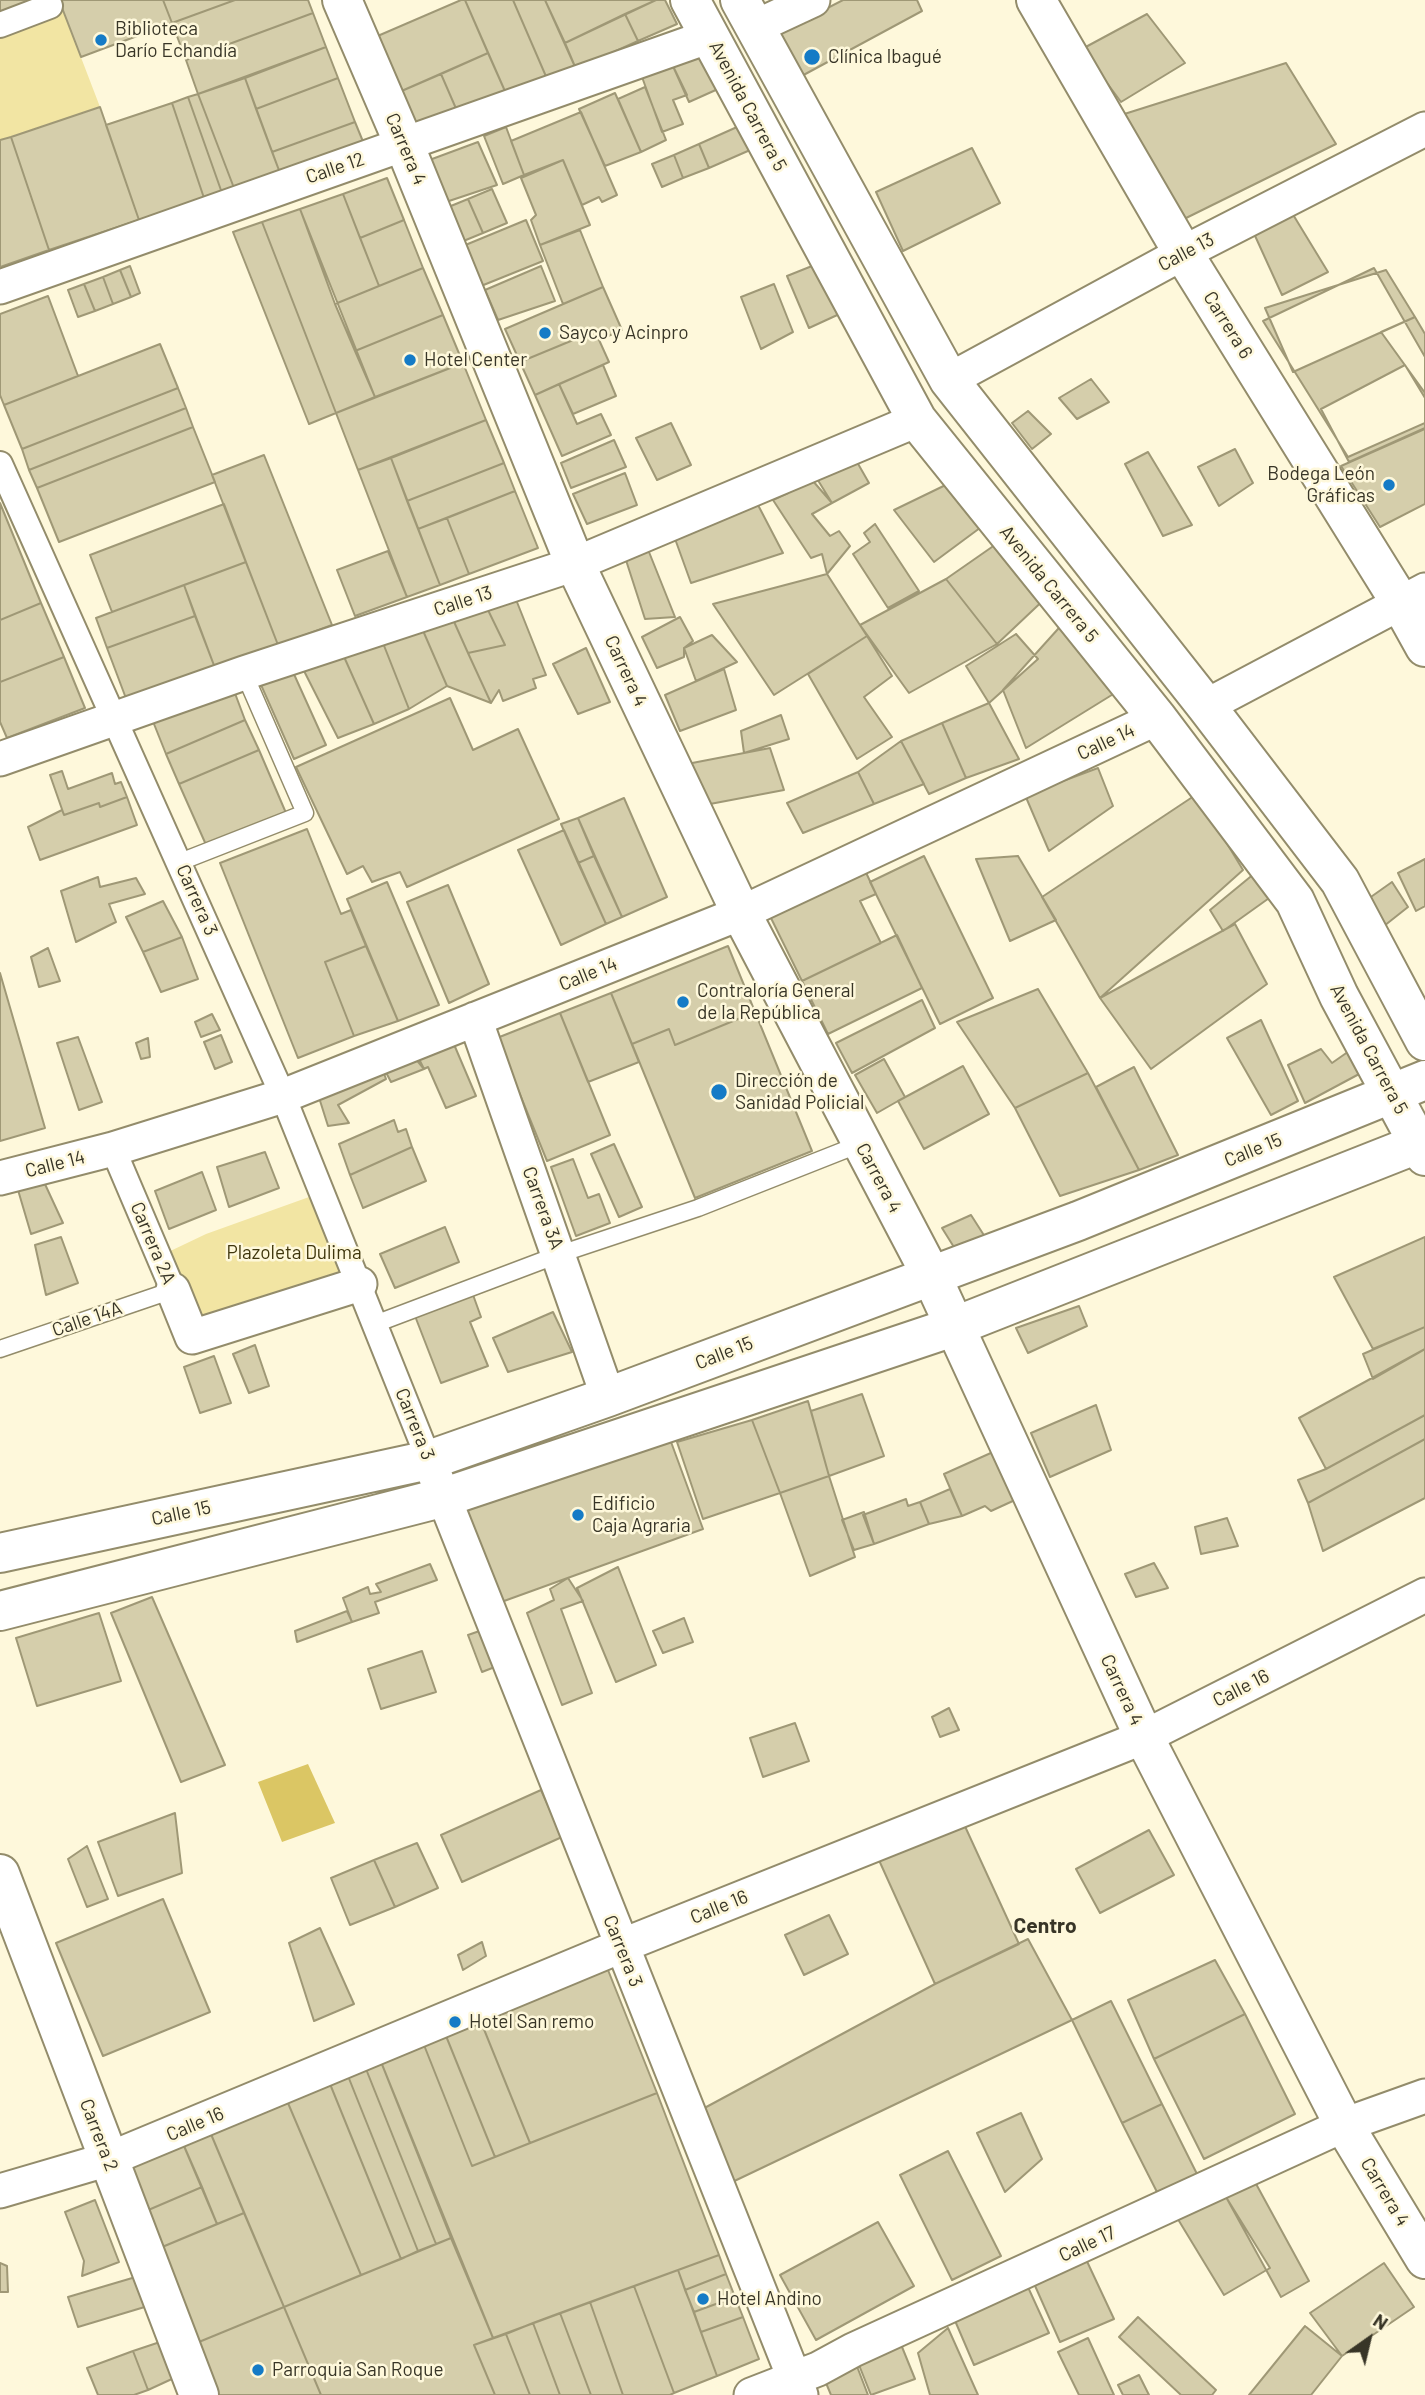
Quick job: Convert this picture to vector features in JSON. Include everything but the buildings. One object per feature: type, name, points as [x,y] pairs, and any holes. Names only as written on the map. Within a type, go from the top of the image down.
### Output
[{"type":"main road","name":"Carrera 4","points":[[342,0],[404,144],[575,564],[741,913],[931,1275],[1144,1737],[1344,2125],[1425,2259]]},
{"type":"main road","name":"Avenida Carrera 5","points":[[690,0],[917,420],[1157,718],[1294,901],[1339,996],[1409,1087],[1423,1147]]},
{"type":"main road","name":"Carrera 6","points":[[1036,0],[1183,253],[1413,596],[1425,647]]},
{"type":"main road","points":[[748,14],[949,380],[1340,881],[1425,1041]]},
{"type":"main road","name":"Calle 15","points":[[0,1553],[429,1460],[608,1397],[1078,1221],[1409,1087]]},
{"type":"main road","points":[[0,1611],[444,1497],[953,1327],[1423,1147]]},
{"type":"main road","name":"Carrera 2","points":[[0,1874],[199,2395]]},
{"type":"street","points":[[748,14],[813,0]]},
{"type":"street","points":[[0,25],[50,6]]},
{"type":"street","name":"Calle 12","points":[[0,286],[710,36]]},
{"type":"street","name":"Calle 13","points":[[949,380],[1183,253],[1425,129]]},
{"type":"street","name":"Calle 13","points":[[0,759],[244,673],[575,564],[917,420]]},
{"type":"street","name":"Carrera 3","points":[[0,464],[283,1096],[798,2386]]},
{"type":"street","points":[[1206,706],[1413,596]]},
{"type":"street","name":"Calle 14","points":[[0,1178],[113,1149],[283,1096],[741,913],[1157,718]]},
{"type":"street","name":"Carrera 3A","points":[[475,1019],[560,1254],[608,1397]]},
{"type":"street","name":"Carrera 2A","points":[[113,1149],[192,1337],[360,1284]]},
{"type":"street","name":"Calle 16","points":[[0,2190],[109,2160],[621,1946],[1144,1737],[1425,1595]]},
{"type":"street","name":"Calle 17","points":[[751,2395],[798,2386],[818,2369],[853,2350],[1344,2125],[1425,2096]]},
{"type":"lane","points":[[180,862],[305,813],[244,673]]},
{"type":"lane","points":[[375,1324],[560,1254],[698,1208],[860,1144]]},
{"type":"lane","name":"Calle 14A","points":[[0,1349],[173,1290]]},
{"type":"green space","points":[[59,0],[100,107],[0,140],[0,25]]},
{"type":"green space","name":"Plazoleta Dulima","points":[[323,1192],[358,1279],[194,1333],[162,1255],[206,1234]]},
{"type":"shaded area","points":[[308,1764],[335,1823],[282,1842],[258,1782]]},
{"type":"place","name":"Biblioteca Darío Echandía","points":[[101,40]]},
{"type":"place","name":"Clínica Ibagué","points":[[812,57]]},
{"type":"place","name":"Sayco y Acinpro","points":[[545,333]]},
{"type":"place","name":"Hotel Center","points":[[410,360]]},
{"type":"place","name":"Bodega León Gráficas","points":[[1389,485]]},
{"type":"place","name":"Contraloría General de la República","points":[[683,1002]]},
{"type":"place","name":"Dirección de Sanidad Policial","points":[[719,1092]]},
{"type":"place","name":"Edificio Caja Agraria","points":[[578,1515]]},
{"type":"place","name":"Hotel San remo","points":[[455,2022]]},
{"type":"place","name":"Hotel Andino","points":[[703,2299]]},
{"type":"place","name":"Parroquia San Roque","points":[[258,2370]]},
{"type":"district","name":"Centro","points":[[1045,1926]]}]
